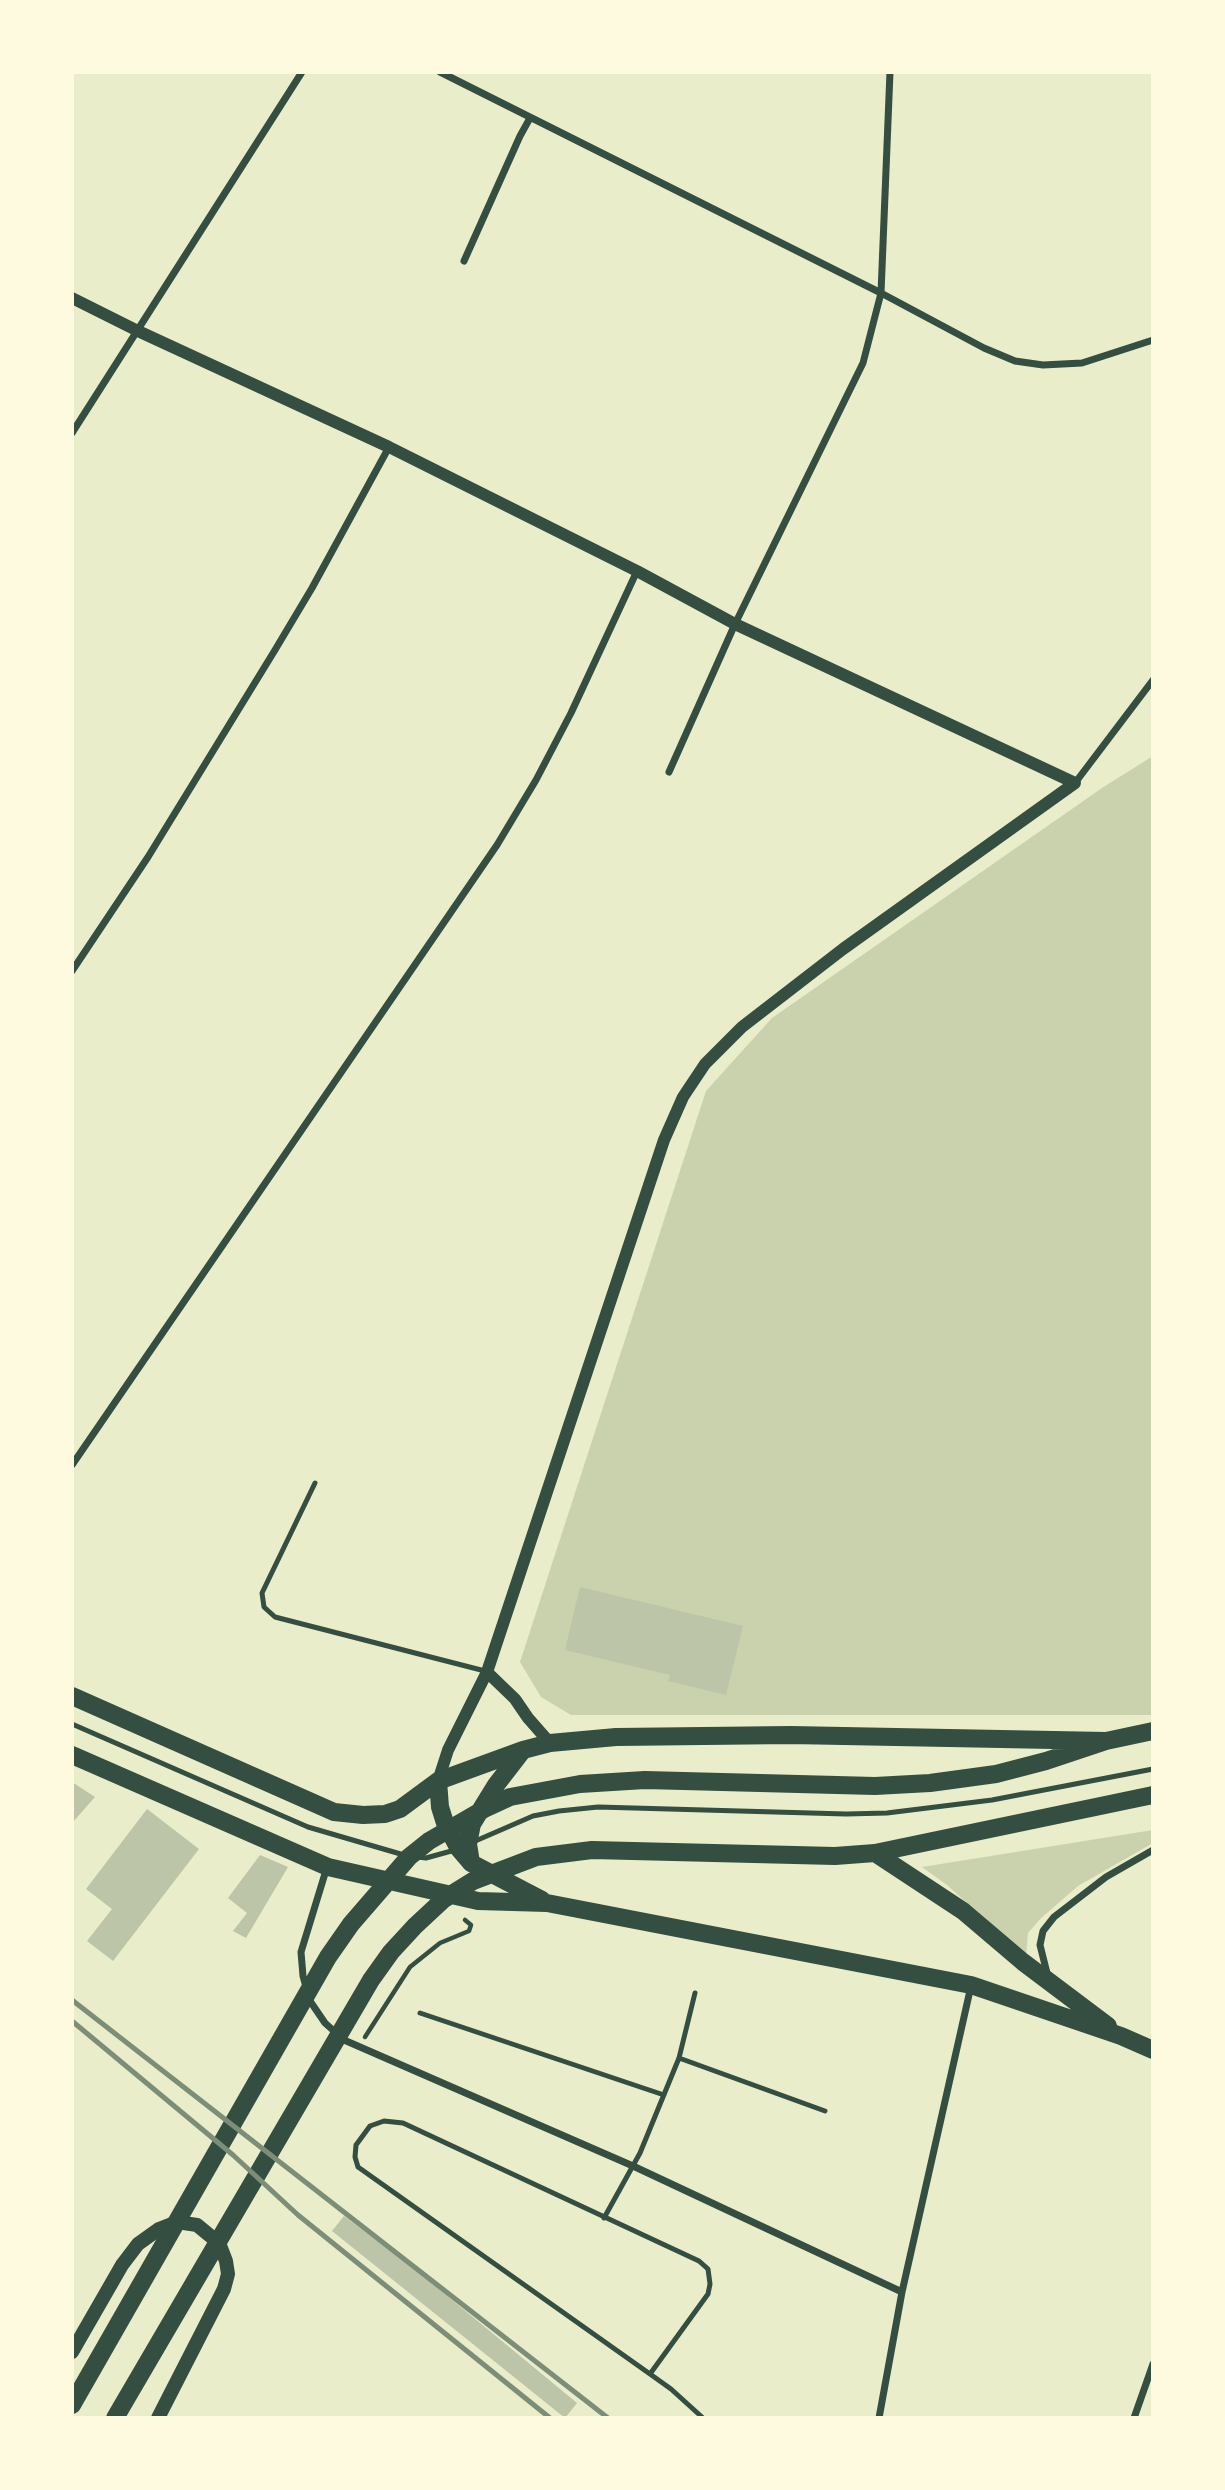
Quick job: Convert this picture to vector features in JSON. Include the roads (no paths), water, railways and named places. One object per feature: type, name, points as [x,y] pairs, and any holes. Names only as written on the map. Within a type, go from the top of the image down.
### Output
[{"type":"main road","points":[[72,1696],[334,1812],[363,1815],[384,1814],[400,1809],[439,1781],[523,1750],[550,1743],[616,1737],[791,1735],[1106,1741]]},
{"type":"main road","points":[[72,2404],[328,1957],[359,1914],[409,1857],[429,1841],[510,1797],[542,1790],[608,1781],[875,1786],[930,1783],[996,1774],[1106,1741],[1153,1731]]},
{"type":"main road","points":[[463,1846],[480,1810],[523,1750]]},
{"type":"main road","points":[[72,1755],[328,1867],[478,1901],[547,1903],[971,1985],[1121,2036],[1153,2050]]},
{"type":"main road","points":[[439,1781],[443,1815],[471,1863],[547,1903]]},
{"type":"main road","points":[[115,2418],[371,1980],[391,1952],[444,1899],[473,1881],[536,1857],[592,1850],[835,1856],[875,1853],[1153,1795]]},
{"type":"main road","points":[[875,1853],[963,1911],[1023,1962],[1121,2036]]},
{"type":"main road","points":[[72,2352],[122,2265],[138,2244],[159,2229],[177,2222],[197,2225],[222,2248],[228,2274],[224,2289],[158,2418]]},
{"type":"street","points":[[72,433],[302,72]]},
{"type":"street","points":[[440,72],[881,293],[984,348],[1016,361],[1043,365],[1082,363],[1153,341]]},
{"type":"street","points":[[669,772],[735,624],[863,363],[881,293],[890,72]]},
{"type":"street","points":[[464,261],[530,118]]},
{"type":"street","points":[[72,298],[389,447],[637,571],[735,624],[1075,783]]},
{"type":"street","points":[[72,971],[148,857],[275,650],[389,447]]},
{"type":"street","points":[[72,1465],[497,845],[536,780],[571,713],[637,571]]},
{"type":"street","points":[[439,1781],[448,1750],[487,1672],[664,1140],[683,1097],[705,1064],[742,1027],[854,941],[1075,783],[1153,680]]},
{"type":"street","points":[[487,1672],[515,1699],[550,1743]]},
{"type":"street","points":[[1050,1982],[1040,1945],[1044,1931],[1054,1917],[1106,1877],[1153,1850]]},
{"type":"street","points":[[328,1867],[302,1952],[303,1976],[310,2001],[325,2023],[344,2040],[633,2166],[902,2292]]},
{"type":"street","points":[[879,2418],[902,2292],[971,1985]]},
{"type":"street","points":[[1134,2418],[1153,2364]]},
{"type":"lane","points":[[315,1483],[262,1593],[264,1607],[275,1617],[487,1672]]},
{"type":"lane","points":[[72,1724],[308,1827],[426,1858],[463,1846],[533,1816],[559,1811],[598,1807],[887,1813],[992,1800],[1153,1769]]},
{"type":"lane","points":[[604,2218],[633,2166],[664,2095],[679,2057],[695,1993]]},
{"type":"lane","points":[[420,2013],[664,2095]]},
{"type":"lane","points":[[679,2057],[825,2111]]},
{"type":"lane","points":[[650,2374],[708,2294],[708,2269],[699,2261],[403,2123],[384,2121],[370,2126],[356,2145],[358,2167],[671,2389],[703,2418]]},
{"type":"railway","points":[[72,2000],[608,2418]]},
{"type":"railway","points":[[72,2021],[233,2155],[298,2215],[550,2418]]}]
